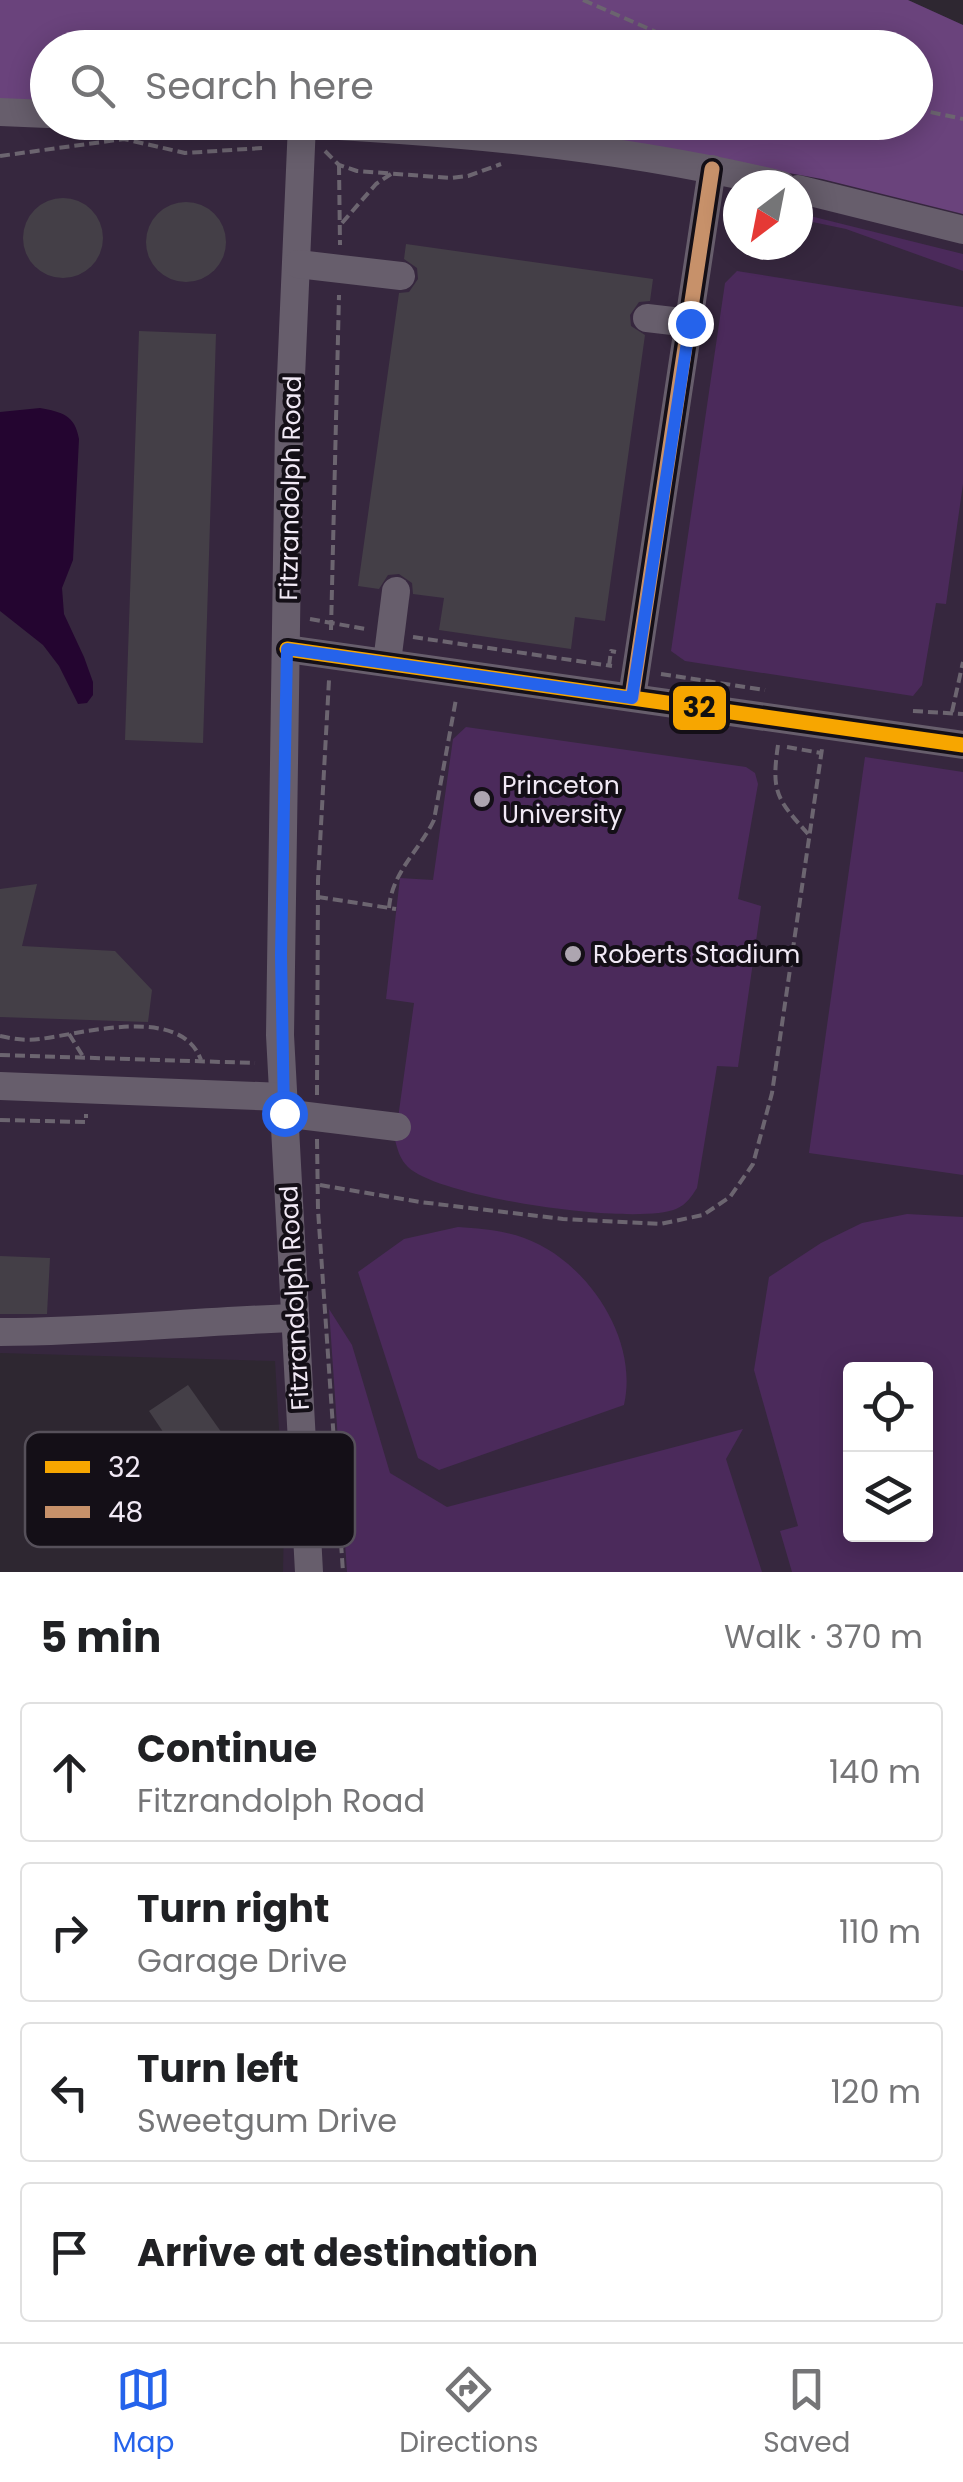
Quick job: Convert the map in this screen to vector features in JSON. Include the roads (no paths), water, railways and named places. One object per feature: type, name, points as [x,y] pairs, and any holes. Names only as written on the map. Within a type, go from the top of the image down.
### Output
[{"type":"street","points":[[0,112],[30,113]]},
{"type":"street","name":"Fitzrandolph Road","points":[[301,140],[290,423],[280,975],[283,1105],[302,1432]]},
{"type":"street","points":[[520,140],[723,171]]},
{"type":"street","points":[[632,698],[712,168]]},
{"type":"street","points":[[813,193],[963,230]]},
{"type":"street","points":[[298,264],[401,276]]},
{"type":"street","points":[[647,318],[690,323]]},
{"type":"street","points":[[387,662],[396,591]]},
{"type":"street","points":[[287,649],[963,745]]},
{"type":"street","points":[[0,1086],[283,1105],[397,1127]]},
{"type":"street","points":[[0,1332],[101,1331],[295,1318]]},
{"type":"street","name":"Fitzrandolph Road","points":[[309,1547],[310,1572]]},
{"type":"place","name":"Princeton University","points":[[482,799]]},
{"type":"place","name":"Roberts Stadium","points":[[573,954]]}]
